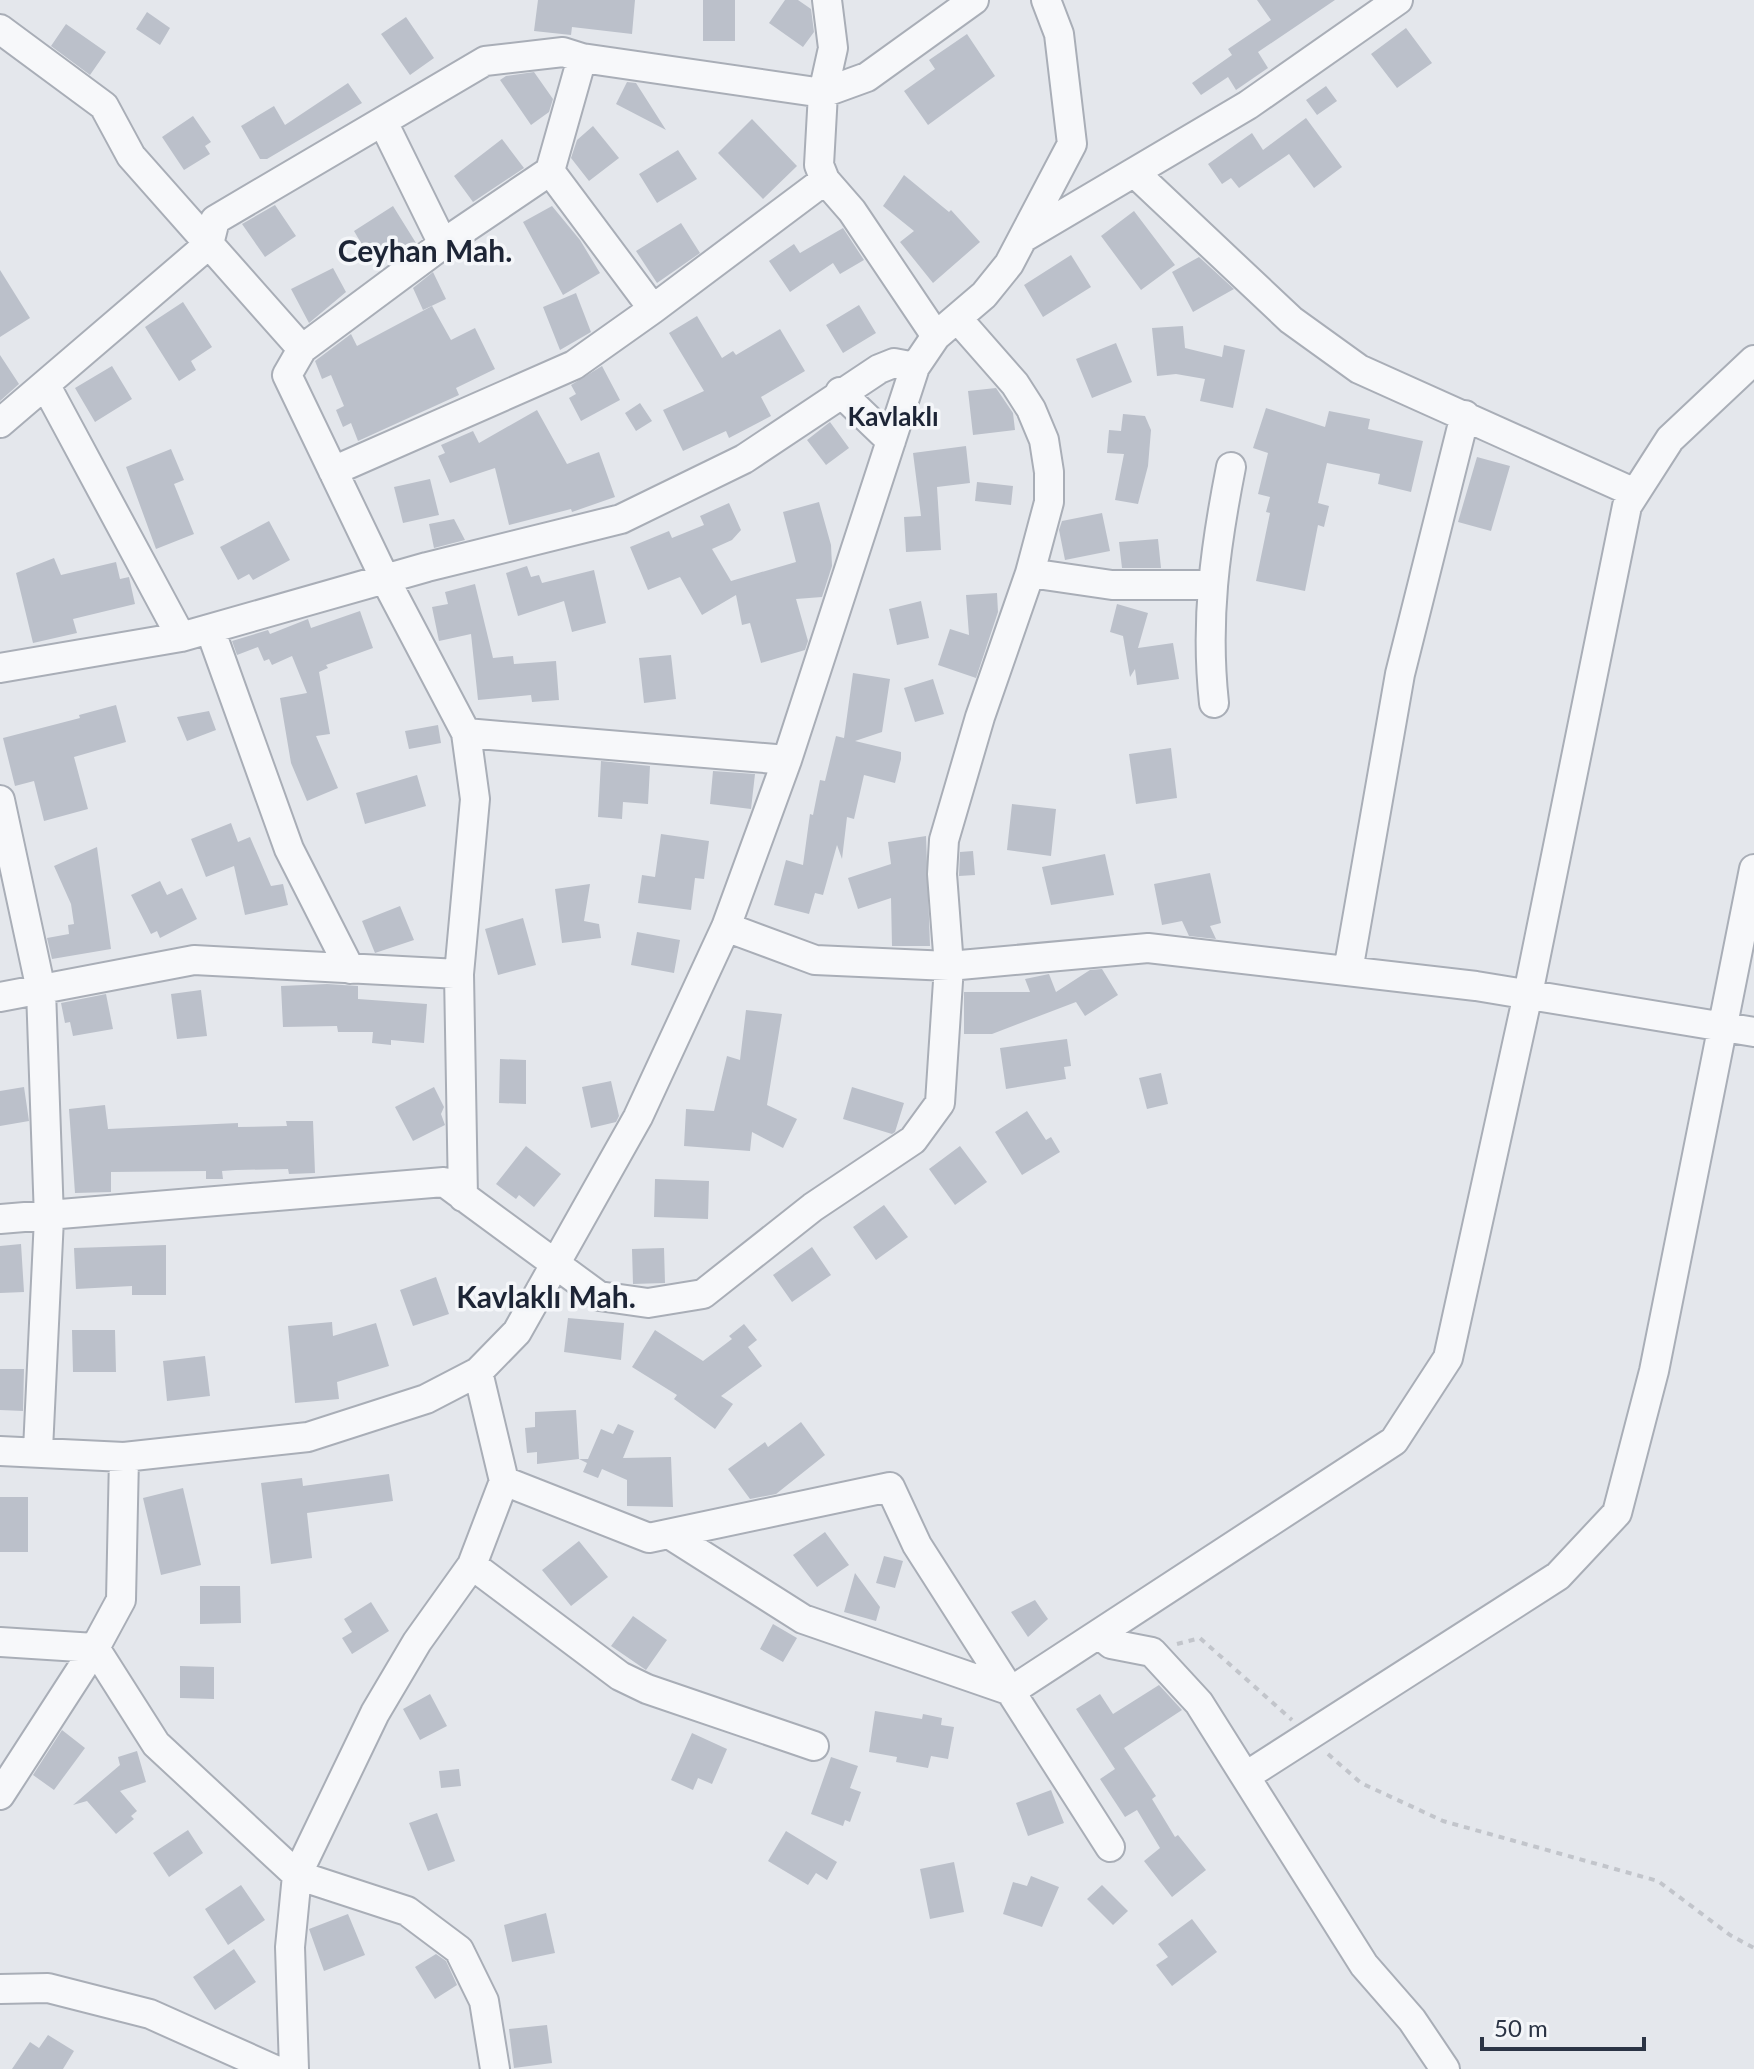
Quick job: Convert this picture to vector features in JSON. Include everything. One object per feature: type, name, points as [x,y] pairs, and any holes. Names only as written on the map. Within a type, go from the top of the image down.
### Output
[{"type":"street","points":[[827,0],[833,48],[823,93],[819,165],[825,180],[859,221],[936,336]]},
{"type":"street","points":[[0,423],[209,244],[215,220],[485,61],[563,52],[582,58],[823,93],[867,77],[974,0]]},
{"type":"street","points":[[0,1451],[38,1450],[124,1457],[308,1437],[426,1399],[478,1372],[517,1332],[638,1117],[726,927],[787,760],[915,367],[936,336],[984,295],[1009,264],[1072,144],[1059,34],[1046,0]]},
{"type":"street","points":[[1023,238],[1248,105],[1398,0]]},
{"type":"street","points":[[0,29],[104,106],[131,156],[302,349]]},
{"type":"street","points":[[463,1197],[459,974],[475,799],[466,733],[385,579],[287,375],[302,349],[443,244],[550,171],[582,58]]},
{"type":"street","points":[[383,122],[443,244]]},
{"type":"street","points":[[550,171],[653,309]]},
{"type":"street","points":[[1135,173],[1291,320],[1323,346],[1359,369],[1635,493]]},
{"type":"street","points":[[333,471],[574,365],[825,180]]},
{"type":"street","points":[[0,1219],[49,1218],[444,1182],[554,1266],[599,1296],[648,1303],[703,1294],[813,1207],[913,1140],[940,1103],[949,966],[942,874],[944,840],[980,717],[1030,573],[1049,502],[1049,472],[1044,440],[1031,409],[1015,384],[957,318]]},
{"type":"street","points":[[1011,1691],[1394,1441],[1448,1358],[1528,994],[1627,506],[1670,439],[1754,360]]},
{"type":"street","points":[[0,668],[181,637],[385,579],[621,519],[744,459],[840,392],[894,363],[915,367]]},
{"type":"street","points":[[46,386],[181,637]]},
{"type":"street","points":[[840,392],[891,441]]},
{"type":"street","points":[[1348,971],[1400,674],[1465,415]]},
{"type":"street","points":[[1214,703],[1208,624],[1210,585],[1231,467]]},
{"type":"street","points":[[1030,573],[1112,585],[1210,585]]},
{"type":"street","points":[[210,629],[289,849],[350,969]]},
{"type":"street","points":[[466,733],[787,760]]},
{"type":"street","points":[[0,800],[41,990],[49,1218],[38,1450]]},
{"type":"street","points":[[1246,1776],[1558,1576],[1617,1513],[1654,1371],[1754,869]]},
{"type":"street","points":[[726,927],[815,960],[949,966],[1148,948],[1528,994],[1754,1032]]},
{"type":"street","points":[[0,997],[194,960],[459,974]]},
{"type":"street","points":[[294,2069],[290,1947],[297,1875],[375,1713],[417,1642],[472,1565],[504,1481],[478,1372]]},
{"type":"street","points":[[0,1795],[95,1648],[121,1600],[124,1457]]},
{"type":"street","points":[[504,1481],[649,1538],[890,1487],[917,1545],[1110,1847]]},
{"type":"street","points":[[669,1534],[803,1619],[1011,1691]]},
{"type":"street","points":[[472,1565],[620,1676],[647,1689],[814,1746]]},
{"type":"street","points":[[1099,1634],[1111,1644],[1152,1652],[1199,1703],[1364,1965],[1412,2020],[1445,2069]]},
{"type":"street","points":[[0,1642],[95,1648]]},
{"type":"street","points":[[95,1648],[156,1744],[297,1875],[407,1911],[459,1950],[484,2001],[495,2069]]},
{"type":"street","points":[[0,1989],[48,1988],[150,2014],[273,2069]]},
{"type":"path","points":[[1152,1652],[1200,1638],[1249,1678],[1361,1783],[1443,1821],[1658,1881],[1730,1935],[1754,1948]]},
{"type":"building","points":[[538,0],[635,0],[632,34],[572,27],[571,35],[534,31]]},
{"type":"building","points":[[703,0],[735,0],[735,41],[703,41]]},
{"type":"building","points":[[785,0],[798,0],[811,9],[814,32],[803,47],[769,23]]},
{"type":"building","points":[[1257,0],[1335,0],[1258,52],[1268,68],[1236,90],[1228,77],[1201,95],[1192,83],[1232,55],[1228,49],[1271,20]]},
{"type":"building","points":[[147,12],[170,28],[160,45],[136,29]]},
{"type":"building","points":[[406,17],[434,58],[410,75],[381,34]]},
{"type":"building","points":[[66,24],[106,52],[90,75],[51,46]]},
{"type":"building","points":[[1406,28],[1432,63],[1397,88],[1371,54]]},
{"type":"building","points":[[967,34],[995,76],[928,125],[904,91],[935,69],[929,60]]},
{"type":"building","points":[[534,72],[553,99],[549,112],[531,125],[500,80],[506,76]]},
{"type":"building","points":[[627,82],[636,83],[666,130],[616,104]]},
{"type":"building","points":[[348,83],[362,103],[267,159],[260,159],[241,126],[274,106],[285,125]]},
{"type":"building","points":[[1326,86],[1337,101],[1317,115],[1306,100]]},
{"type":"building","points":[[193,116],[211,142],[205,146],[210,154],[184,170],[162,137]]},
{"type":"building","points":[[1306,118],[1342,167],[1314,188],[1289,154],[1239,188],[1231,178],[1222,184],[1208,164],[1252,133],[1263,150]]},
{"type":"building","points":[[752,119],[797,166],[763,199],[718,153]]},
{"type":"building","points":[[593,126],[619,158],[589,181],[571,158],[577,140]]},
{"type":"building","points":[[502,139],[524,168],[473,202],[454,176]]},
{"type":"building","points":[[678,150],[697,179],[657,203],[639,174]]},
{"type":"building","points":[[904,175],[949,212],[951,210],[980,242],[933,283],[900,242],[914,231],[883,206]]},
{"type":"building","points":[[275,205],[296,236],[265,257],[242,224]]},
{"type":"building","points":[[393,206],[416,243],[383,263],[371,243],[364,248],[354,231]]},
{"type":"building","points":[[552,206],[580,240],[600,273],[563,295],[523,222]]},
{"type":"building","points":[[1134,211],[1175,265],[1141,290],[1101,236]]},
{"type":"building","points":[[681,223],[700,253],[657,283],[636,251]]},
{"type":"building","points":[[843,228],[864,260],[840,274],[833,263],[790,292],[769,261],[794,244],[800,253]]},
{"type":"building","points":[[1071,255],[1091,287],[1043,317],[1024,285]]},
{"type":"building","points":[[1199,257],[1234,289],[1193,312],[1172,272]]},
{"type":"building","points":[[333,268],[346,292],[309,323],[291,289]]},
{"type":"building","points":[[0,270],[30,318],[0,337]]},
{"type":"building","points":[[433,272],[446,299],[423,310],[413,288]]},
{"type":"building","points":[[576,293],[591,332],[560,350],[543,307]]},
{"type":"building","points":[[183,302],[212,347],[191,361],[196,370],[179,381],[145,327]]},
{"type":"building","points":[[859,305],[876,333],[843,353],[826,325]]},
{"type":"building","points":[[432,306],[451,340],[475,328],[495,369],[456,388],[459,395],[358,441],[351,423],[343,427],[336,410],[344,406],[331,375],[322,379],[315,361],[351,334],[357,346]]},
{"type":"building","points":[[697,316],[722,358],[733,351],[736,355],[780,329],[805,371],[761,397],[771,416],[729,438],[726,431],[683,451],[663,410],[704,391],[669,333]]},
{"type":"building","points":[[1183,326],[1185,348],[1222,357],[1224,345],[1245,350],[1233,408],[1200,401],[1205,379],[1176,374],[1157,376],[1152,328]]},
{"type":"building","points":[[1116,343],[1132,382],[1092,398],[1076,359]]},
{"type":"building","points":[[0,355],[19,384],[0,401]]},
{"type":"building","points":[[112,366],[132,399],[95,422],[75,388]]},
{"type":"building","points":[[602,366],[620,400],[581,421],[569,398],[576,394],[571,385]]},
{"type":"building","points":[[996,388],[1013,413],[1015,430],[973,435],[968,391]]},
{"type":"building","points":[[640,403],[652,421],[636,431],[625,413]]},
{"type":"building","points":[[1266,408],[1325,427],[1329,411],[1370,419],[1368,429],[1423,441],[1411,492],[1378,484],[1380,474],[1327,463],[1318,503],[1329,506],[1324,527],[1318,525],[1305,591],[1256,581],[1270,513],[1266,512],[1270,497],[1258,494],[1268,453],[1253,448]]},
{"type":"building","points":[[537,410],[567,464],[599,452],[615,497],[572,512],[571,509],[509,525],[495,468],[450,483],[438,456],[445,453],[441,445],[473,431],[479,443]]},
{"type":"building","points":[[1123,414],[1145,416],[1151,430],[1148,466],[1138,504],[1115,500],[1124,454],[1107,453],[1109,430],[1121,431]]},
{"type":"building","points":[[830,422],[849,448],[826,465],[807,440]]},
{"type":"building","points":[[966,446],[970,483],[937,487],[941,550],[906,552],[904,517],[921,516],[913,453]]},
{"type":"building","points":[[171,449],[184,480],[174,484],[194,534],[156,549],[126,467]]},
{"type":"building","points":[[1477,457],[1510,466],[1491,531],[1458,522]]},
{"type":"building","points":[[430,479],[439,515],[403,523],[394,487]]},
{"type":"building","points":[[977,482],[1013,486],[1011,505],[975,501]]},
{"type":"building","points":[[819,502],[831,545],[832,566],[822,597],[796,599],[808,641],[805,650],[761,663],[750,623],[742,625],[736,595],[702,615],[680,577],[648,590],[630,547],[669,531],[672,538],[704,525],[700,516],[729,503],[741,530],[732,540],[712,549],[731,581],[796,562],[783,512]]},
{"type":"building","points":[[1102,513],[1110,551],[1065,560],[1059,530],[1062,521]]},
{"type":"building","points":[[454,519],[465,540],[434,548],[429,524]]},
{"type":"building","points":[[269,521],[290,560],[253,580],[249,574],[238,580],[220,547]]},
{"type":"building","points":[[1158,539],[1161,568],[1122,568],[1119,542]]},
{"type":"building","points":[[54,558],[61,575],[116,562],[120,579],[129,577],[135,604],[73,619],[77,633],[33,643],[16,573]]},
{"type":"building","points":[[527,566],[531,577],[539,575],[542,583],[594,570],[606,623],[572,632],[564,601],[518,616],[506,573]]},
{"type":"building","points":[[475,584],[493,658],[513,656],[514,664],[556,661],[559,700],[532,702],[531,695],[478,700],[471,634],[439,641],[432,607],[448,604],[445,592]]},
{"type":"building","points":[[997,593],[998,612],[976,678],[938,665],[950,629],[969,635],[966,595]]},
{"type":"building","points":[[921,601],[929,638],[897,645],[889,609]]},
{"type":"building","points":[[1117,604],[1148,613],[1138,648],[1173,643],[1179,679],[1137,685],[1135,669],[1130,677],[1123,636],[1110,632]]},
{"type":"building","points":[[360,611],[373,648],[326,665],[328,668],[319,672],[330,734],[316,736],[338,788],[307,801],[291,763],[280,698],[307,693],[292,656],[272,665],[269,659],[264,661],[258,647],[237,655],[232,641],[268,630],[270,634],[308,619],[311,628]]},
{"type":"building","points":[[671,655],[676,699],[644,703],[639,658]]},
{"type":"building","points":[[853,673],[890,679],[882,732],[855,741],[901,752],[895,783],[864,775],[854,819],[847,817],[842,859],[837,845],[823,895],[815,893],[809,914],[774,905],[786,860],[803,865],[810,814],[813,815],[820,780],[825,781],[836,736],[844,738]]},
{"type":"building","points":[[933,679],[944,714],[915,722],[904,688]]},
{"type":"building","points":[[116,705],[126,742],[74,757],[88,809],[44,821],[34,781],[15,786],[3,738]]},
{"type":"building","points":[[209,711],[216,730],[187,741],[177,717]]},
{"type":"building","points":[[438,725],[441,743],[409,749],[405,731]]},
{"type":"building","points":[[1171,748],[1177,798],[1136,804],[1129,754]]},
{"type":"building","points":[[601,761],[650,766],[648,804],[623,802],[622,819],[598,817]]},
{"type":"building","points":[[713,771],[755,774],[751,809],[710,804]]},
{"type":"building","points":[[417,775],[426,806],[365,824],[356,793]]},
{"type":"building","points":[[1012,804],[1056,809],[1051,856],[1007,850]]},
{"type":"building","points":[[231,823],[238,842],[250,837],[271,886],[283,884],[288,905],[245,915],[234,866],[206,877],[191,839]]},
{"type":"building","points":[[661,834],[709,841],[704,879],[695,878],[691,910],[638,903],[642,875],[655,877]]},
{"type":"building","points":[[926,836],[930,946],[892,946],[891,898],[858,909],[848,878],[891,864],[888,842]]},
{"type":"building","points":[[97,847],[111,949],[52,959],[47,938],[69,934],[68,925],[74,924],[71,904],[54,866]]},
{"type":"building","points":[[973,851],[975,875],[959,876],[960,852]]},
{"type":"building","points":[[1105,854],[1114,895],[1051,905],[1042,867]]},
{"type":"building","points":[[1210,873],[1221,923],[1210,926],[1216,939],[1189,936],[1182,921],[1162,925],[1154,884]]},
{"type":"building","points":[[160,881],[167,895],[182,888],[197,919],[160,938],[157,931],[151,934],[131,895]]},
{"type":"building","points":[[590,884],[584,921],[599,924],[601,938],[562,943],[555,889]]},
{"type":"building","points":[[400,906],[414,940],[375,953],[362,921]]},
{"type":"building","points":[[523,918],[536,965],[498,975],[485,929]]},
{"type":"building","points":[[637,932],[680,940],[674,973],[631,965]]},
{"type":"building","points":[[1102,969],[1118,995],[1085,1016],[1076,1002],[992,1034],[964,1034],[964,992],[1030,992],[1025,979],[1049,974],[1056,992],[1090,970]]},
{"type":"building","points":[[281,986],[358,986],[358,999],[427,1004],[424,1043],[391,1040],[391,1045],[372,1043],[373,1032],[338,1032],[337,1026],[283,1027]]},
{"type":"building","points":[[201,990],[207,1036],[177,1039],[171,994]]},
{"type":"building","points":[[106,994],[113,1029],[73,1036],[70,1022],[65,1023],[61,1003]]},
{"type":"building","points":[[746,1010],[782,1014],[767,1105],[797,1119],[783,1148],[752,1132],[750,1151],[684,1146],[686,1109],[714,1111],[727,1056],[740,1060]]},
{"type":"building","points":[[1067,1039],[1071,1066],[1064,1067],[1066,1079],[1006,1089],[1000,1048]]},
{"type":"building","points":[[500,1059],[526,1060],[526,1104],[499,1103]]},
{"type":"building","points":[[1161,1073],[1168,1104],[1147,1109],[1139,1078]]},
{"type":"building","points":[[611,1081],[619,1116],[616,1122],[591,1128],[582,1087]]},
{"type":"building","points":[[24,1087],[29,1121],[0,1126],[0,1091]]},
{"type":"building","points":[[434,1087],[444,1107],[441,1114],[445,1125],[413,1141],[395,1107]]},
{"type":"building","points":[[852,1087],[904,1103],[895,1132],[892,1134],[843,1119]]},
{"type":"building","points":[[105,1105],[108,1129],[238,1123],[238,1127],[287,1126],[286,1121],[313,1121],[315,1173],[289,1174],[288,1169],[236,1170],[222,1171],[223,1179],[206,1179],[206,1171],[111,1172],[111,1192],[75,1193],[69,1109]]},
{"type":"building","points":[[1027,1111],[1046,1140],[1051,1137],[1060,1152],[1022,1175],[995,1132]]},
{"type":"building","points":[[526,1146],[561,1174],[534,1207],[519,1195],[516,1199],[496,1184]]},
{"type":"building","points":[[960,1146],[987,1182],[955,1205],[929,1169]]},
{"type":"building","points":[[655,1179],[709,1181],[708,1219],[654,1217]]},
{"type":"building","points":[[884,1205],[908,1237],[876,1260],[853,1227]]},
{"type":"building","points":[[21,1244],[24,1292],[0,1293],[0,1246]]},
{"type":"building","points":[[166,1245],[166,1295],[132,1295],[132,1286],[76,1289],[74,1248]]},
{"type":"building","points":[[812,1247],[831,1275],[792,1302],[773,1275]]},
{"type":"building","points":[[664,1248],[665,1283],[633,1284],[632,1249]]},
{"type":"building","points":[[436,1277],[449,1314],[413,1326],[400,1290]]},
{"type":"building","points":[[568,1318],[624,1323],[621,1360],[564,1352]]},
{"type":"building","points":[[332,1322],[333,1336],[376,1323],[389,1366],[337,1382],[339,1399],[295,1403],[288,1326]]},
{"type":"building","points":[[744,1324],[757,1340],[748,1347],[762,1366],[721,1396],[733,1404],[715,1429],[674,1399],[677,1395],[632,1367],[655,1330],[703,1361],[732,1339],[729,1336]]},
{"type":"building","points":[[72,1330],[115,1330],[116,1372],[73,1372]]},
{"type":"building","points":[[205,1356],[210,1396],[167,1401],[163,1361]]},
{"type":"building","points":[[0,1369],[24,1369],[23,1411],[0,1410]]},
{"type":"building","points":[[576,1410],[579,1459],[537,1464],[537,1452],[527,1453],[525,1428],[535,1427],[535,1412]]},
{"type":"building","points":[[801,1422],[825,1455],[776,1494],[750,1499],[728,1469],[765,1442],[768,1447]]},
{"type":"building","points":[[618,1424],[634,1431],[623,1458],[671,1457],[673,1507],[627,1506],[627,1480],[602,1469],[598,1478],[583,1472],[587,1463],[579,1459],[588,1459],[601,1429],[613,1434]]},
{"type":"building","points":[[389,1474],[393,1501],[307,1513],[312,1558],[271,1564],[261,1483],[302,1478],[303,1486]]},
{"type":"building","points":[[183,1488],[201,1565],[161,1575],[143,1498]]},
{"type":"building","points":[[0,1497],[28,1497],[28,1552],[0,1552]]},
{"type":"building","points":[[825,1532],[849,1565],[817,1587],[793,1555]]},
{"type":"building","points":[[579,1541],[608,1577],[571,1606],[542,1570]]},
{"type":"building","points":[[884,1556],[903,1561],[895,1588],[876,1583]]},
{"type":"building","points":[[855,1573],[880,1607],[876,1621],[844,1612]]},
{"type":"building","points":[[200,1586],[240,1586],[241,1623],[200,1624]]},
{"type":"building","points":[[1035,1600],[1048,1619],[1028,1637],[1011,1612]]},
{"type":"building","points":[[371,1602],[389,1631],[352,1654],[342,1638],[352,1632],[344,1619]]},
{"type":"building","points":[[633,1616],[667,1640],[646,1670],[611,1646]]},
{"type":"building","points":[[773,1624],[797,1638],[783,1662],[760,1649]]},
{"type":"building","points":[[180,1666],[214,1667],[214,1699],[180,1698]]},
{"type":"building","points":[[1159,1685],[1182,1710],[1124,1748],[1156,1796],[1152,1799],[1175,1837],[1178,1835],[1206,1870],[1172,1897],[1144,1861],[1160,1848],[1137,1810],[1125,1817],[1100,1779],[1115,1769],[1076,1709],[1100,1694],[1113,1714]]},
{"type":"building","points":[[430,1694],[447,1726],[420,1740],[403,1709]]},
{"type":"building","points":[[875,1711],[922,1719],[923,1714],[942,1718],[941,1725],[954,1727],[948,1759],[931,1756],[928,1768],[896,1762],[897,1757],[869,1752]]},
{"type":"building","points":[[62,1730],[85,1748],[54,1790],[33,1775]]},
{"type":"building","points":[[692,1733],[727,1749],[712,1784],[698,1778],[693,1790],[671,1780]]},
{"type":"building","points":[[137,1751],[146,1782],[120,1791],[137,1811],[131,1816],[134,1819],[116,1834],[87,1801],[73,1805],[120,1765],[118,1757]]},
{"type":"building","points":[[831,1757],[858,1766],[850,1788],[861,1792],[850,1822],[845,1820],[843,1826],[811,1814]]},
{"type":"building","points":[[459,1769],[461,1786],[441,1788],[439,1771]]},
{"type":"building","points":[[1051,1790],[1064,1823],[1028,1836],[1016,1803]]},
{"type":"building","points":[[437,1813],[455,1861],[428,1871],[409,1823]]},
{"type":"building","points":[[188,1830],[203,1853],[169,1877],[153,1853]]},
{"type":"building","points":[[786,1831],[837,1862],[827,1880],[816,1873],[808,1885],[768,1861]]},
{"type":"building","points":[[954,1862],[964,1912],[930,1919],[920,1869]]},
{"type":"building","points":[[1031,1876],[1059,1887],[1042,1927],[1003,1914],[1013,1882],[1027,1886]]},
{"type":"building","points":[[241,1885],[265,1920],[228,1945],[205,1909]]},
{"type":"building","points":[[1102,1885],[1128,1911],[1113,1925],[1087,1899]]},
{"type":"building","points":[[546,1913],[555,1953],[512,1962],[504,1925]]},
{"type":"building","points":[[348,1914],[365,1955],[324,1971],[309,1929]]},
{"type":"building","points":[[1192,1919],[1217,1952],[1172,1986],[1156,1965],[1168,1957],[1158,1944]]},
{"type":"building","points":[[234,1949],[256,1982],[215,2010],[193,1977]]},
{"type":"building","points":[[436,1954],[446,1961],[457,1985],[435,1999],[415,1967]]},
{"type":"building","points":[[547,2025],[552,2063],[514,2068],[509,2029]]},
{"type":"building","points":[[48,2035],[74,2051],[63,2069],[12,2069],[30,2042],[39,2048]]},
{"type":"district","name":"Ceyhan Mah.","points":[[425,252]]},
{"type":"district","name":"Kavlaklı","points":[[893,417]]},
{"type":"district","name":"Kavlaklı Mah.","points":[[546,1298]]}]
